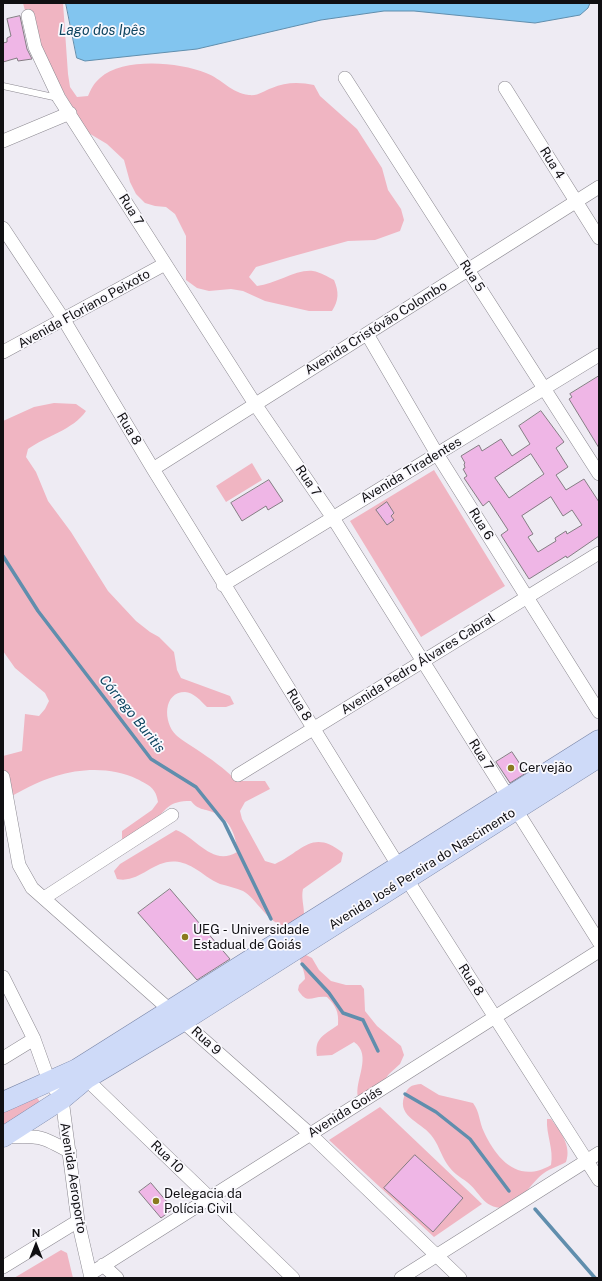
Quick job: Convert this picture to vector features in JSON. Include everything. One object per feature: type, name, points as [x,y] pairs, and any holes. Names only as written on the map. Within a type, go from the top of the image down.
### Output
[{"type":"main road","name":"Avenida José Pereira do Nascimento","points":[[512,804],[599,740]]},
{"type":"main road","name":"Avenida José Pereira do Nascimento","points":[[3,1137],[62,1099],[82,1074],[512,804],[599,757]]},
{"type":"main road","name":"Avenida José Pereira do Nascimento","points":[[3,1102],[49,1081],[82,1074]]},
{"type":"street","name":"Rua 7","points":[[28,16],[35,47],[60,98],[255,404],[333,518],[599,942]]},
{"type":"street","name":"Rua 5","points":[[345,78],[599,474]]},
{"type":"street","name":"Rua 4","points":[[504,88],[599,238]]},
{"type":"street","points":[[3,141],[70,113]]},
{"type":"street","name":"Avenida Cristóvão Colombo","points":[[153,469],[599,187]]},
{"type":"street","name":"Rua 8","points":[[3,228],[64,320],[223,585],[314,728],[402,872],[599,1180]]},
{"type":"street","name":"Avenida Floriano Peixoto","points":[[5,348],[64,320],[165,264]]},
{"type":"street","name":"Rua 6","points":[[367,334],[436,454],[599,712]]},
{"type":"street","name":"Avenida Tiradentes","points":[[223,585],[599,355]]},
{"type":"street","name":"Avenida Pedro Álvares Cabral","points":[[238,775],[599,553]]},
{"type":"street","name":"Rua 9","points":[[3,777],[19,865],[32,888],[310,1134],[460,1278]]},
{"type":"street","points":[[44,898],[172,815]]},
{"type":"street","name":"Avenida Goiás","points":[[91,1276],[103,1265],[599,951]]},
{"type":"street","name":"Avenida Aeroporto","points":[[3,977],[34,1039],[49,1081],[62,1099],[78,1220],[91,1276]]},
{"type":"street","points":[[3,1058],[34,1039]]},
{"type":"street","name":"Rua 10","points":[[82,1074],[293,1278]]},
{"type":"street","points":[[3,1137],[34,1135],[49,1140],[70,1152]]},
{"type":"street","points":[[401,1278],[599,1153]]},
{"type":"street","points":[[3,1267],[78,1220]]},
{"type":"street","points":[[103,1265],[117,1278]]},
{"type":"lane","points":[[3,86],[60,98]]},
{"type":"shaded area","points":[[23,3],[63,3],[68,74],[70,87],[77,97],[88,96],[96,82],[110,71],[137,64],[167,64],[195,69],[212,76],[237,92],[249,95],[258,94],[277,86],[287,84],[303,83],[314,85],[320,96],[357,129],[382,168],[388,190],[401,209],[404,220],[400,231],[375,240],[348,241],[256,267],[249,277],[257,286],[271,283],[300,272],[313,271],[321,273],[334,280],[336,284],[337,300],[332,311],[309,311],[265,301],[243,291],[231,289],[209,291],[197,288],[186,280],[186,236],[175,214],[166,207],[145,203],[136,194],[130,182],[124,160],[107,144],[87,132],[32,38]]},
{"type":"shaded area","points":[[54,403],[76,404],[86,411],[81,418],[67,428],[28,449],[26,457],[36,472],[48,501],[71,532],[108,591],[136,621],[159,637],[174,652],[177,670],[181,678],[230,696],[234,704],[226,707],[207,707],[197,697],[188,692],[178,693],[172,697],[167,709],[167,716],[172,729],[178,737],[217,764],[237,781],[265,781],[270,789],[245,802],[240,811],[242,819],[265,861],[275,864],[315,842],[323,842],[343,853],[341,862],[303,889],[302,895],[304,915],[291,924],[278,924],[243,891],[220,884],[194,868],[182,863],[171,862],[161,864],[136,877],[117,879],[114,871],[120,864],[176,830],[205,849],[220,856],[228,856],[237,852],[236,841],[229,824],[220,816],[199,808],[191,801],[183,801],[172,804],[143,834],[131,842],[122,839],[122,831],[152,810],[158,802],[154,790],[148,785],[128,775],[118,772],[97,770],[66,773],[49,778],[22,790],[3,801],[3,756],[22,751],[25,714],[39,716],[49,701],[45,693],[15,668],[3,651],[3,421],[34,407]]},
{"type":"shaded area","points":[[252,463],[262,480],[226,502],[216,486]]},
{"type":"shaded area","points":[[434,470],[505,586],[421,637],[350,521]]},
{"type":"shaded area","points":[[304,954],[312,958],[319,970],[331,981],[346,985],[361,985],[364,989],[365,1011],[377,1026],[401,1046],[404,1055],[400,1064],[389,1074],[377,1090],[358,1097],[358,1083],[363,1061],[359,1047],[354,1042],[332,1055],[317,1056],[316,1050],[319,1041],[324,1034],[338,1025],[338,1016],[335,1006],[327,997],[308,999],[305,998],[298,990],[299,985],[305,979],[300,957]]},
{"type":"shaded area","points":[[421,1084],[439,1095],[473,1103],[477,1110],[484,1132],[495,1152],[510,1166],[519,1170],[529,1172],[551,1165],[552,1153],[547,1119],[551,1119],[564,1139],[567,1150],[566,1162],[540,1176],[519,1199],[508,1207],[503,1208],[491,1205],[482,1199],[467,1182],[449,1167],[431,1135],[410,1117],[403,1107],[403,1100],[409,1088]]},
{"type":"shaded area","points":[[36,1096],[40,1102],[3,1126],[3,1111]]},
{"type":"shaded area","points":[[380,1107],[482,1204],[434,1237],[329,1140]]},
{"type":"shaded area","points":[[61,1250],[67,1253],[73,1278],[14,1278]]},
{"type":"water","name":"Lago dos Ipês","points":[[66,3],[590,3],[588,8],[580,15],[535,23],[414,11],[384,11],[321,20],[197,49],[85,61],[77,58]]},
{"type":"building","points":[[20,16],[27,49],[32,59],[18,61],[17,58],[3,62],[3,43],[7,42],[7,38],[11,36],[7,19]]},
{"type":"building","points":[[599,376],[599,448],[569,399],[572,397],[570,394]]},
{"type":"building","points":[[541,411],[564,442],[556,448],[568,467],[556,475],[566,490],[584,479],[599,502],[599,536],[567,558],[566,556],[529,579],[501,535],[508,530],[489,501],[483,506],[464,478],[467,476],[463,469],[465,468],[465,463],[461,456],[479,445],[482,451],[501,439],[512,456],[530,444],[519,426]],"holes":[[[531,454],[544,474],[509,498],[495,478]],[[551,497],[563,516],[572,510],[582,525],[567,534],[566,531],[555,538],[556,541],[538,552],[528,537],[533,534],[522,516]]]},
{"type":"building","points":[[269,480],[283,501],[268,510],[266,506],[242,521],[231,503]]},
{"type":"building","points":[[387,502],[394,513],[391,516],[394,520],[387,525],[376,510]]},
{"type":"building","name":"Cervejão","points":[[512,752],[526,773],[510,783],[496,762]]},
{"type":"building","name":"UEG - Universidade Estadual de Goiás","points":[[170,889],[230,959],[197,980],[138,913]]},
{"type":"building","points":[[415,1155],[463,1198],[433,1232],[384,1188]]},
{"type":"building","name":"Delegacia da Polícia Civil","points":[[151,1183],[173,1209],[161,1218],[139,1192]]},
{"type":"waterway","name":"Córrego Buritis","points":[[3,556],[38,611],[151,759],[196,787],[224,822],[271,919]]},
{"type":"waterway","name":"Córrego Buritis","points":[[302,964],[329,993],[343,1013],[363,1020],[378,1051]]},
{"type":"waterway","name":"Córrego Buritis","points":[[405,1094],[436,1112],[470,1139],[509,1191]]},
{"type":"waterway","name":"Córrego Buritis","points":[[535,1209],[595,1278]]},
{"type":"place","name":"Cervejão","points":[[511,768]]},
{"type":"place","name":"UEG - Universidade Estadual de Goiás","points":[[185,937]]},
{"type":"place","name":"Delegacia da Polícia Civil","points":[[156,1201]]}]
